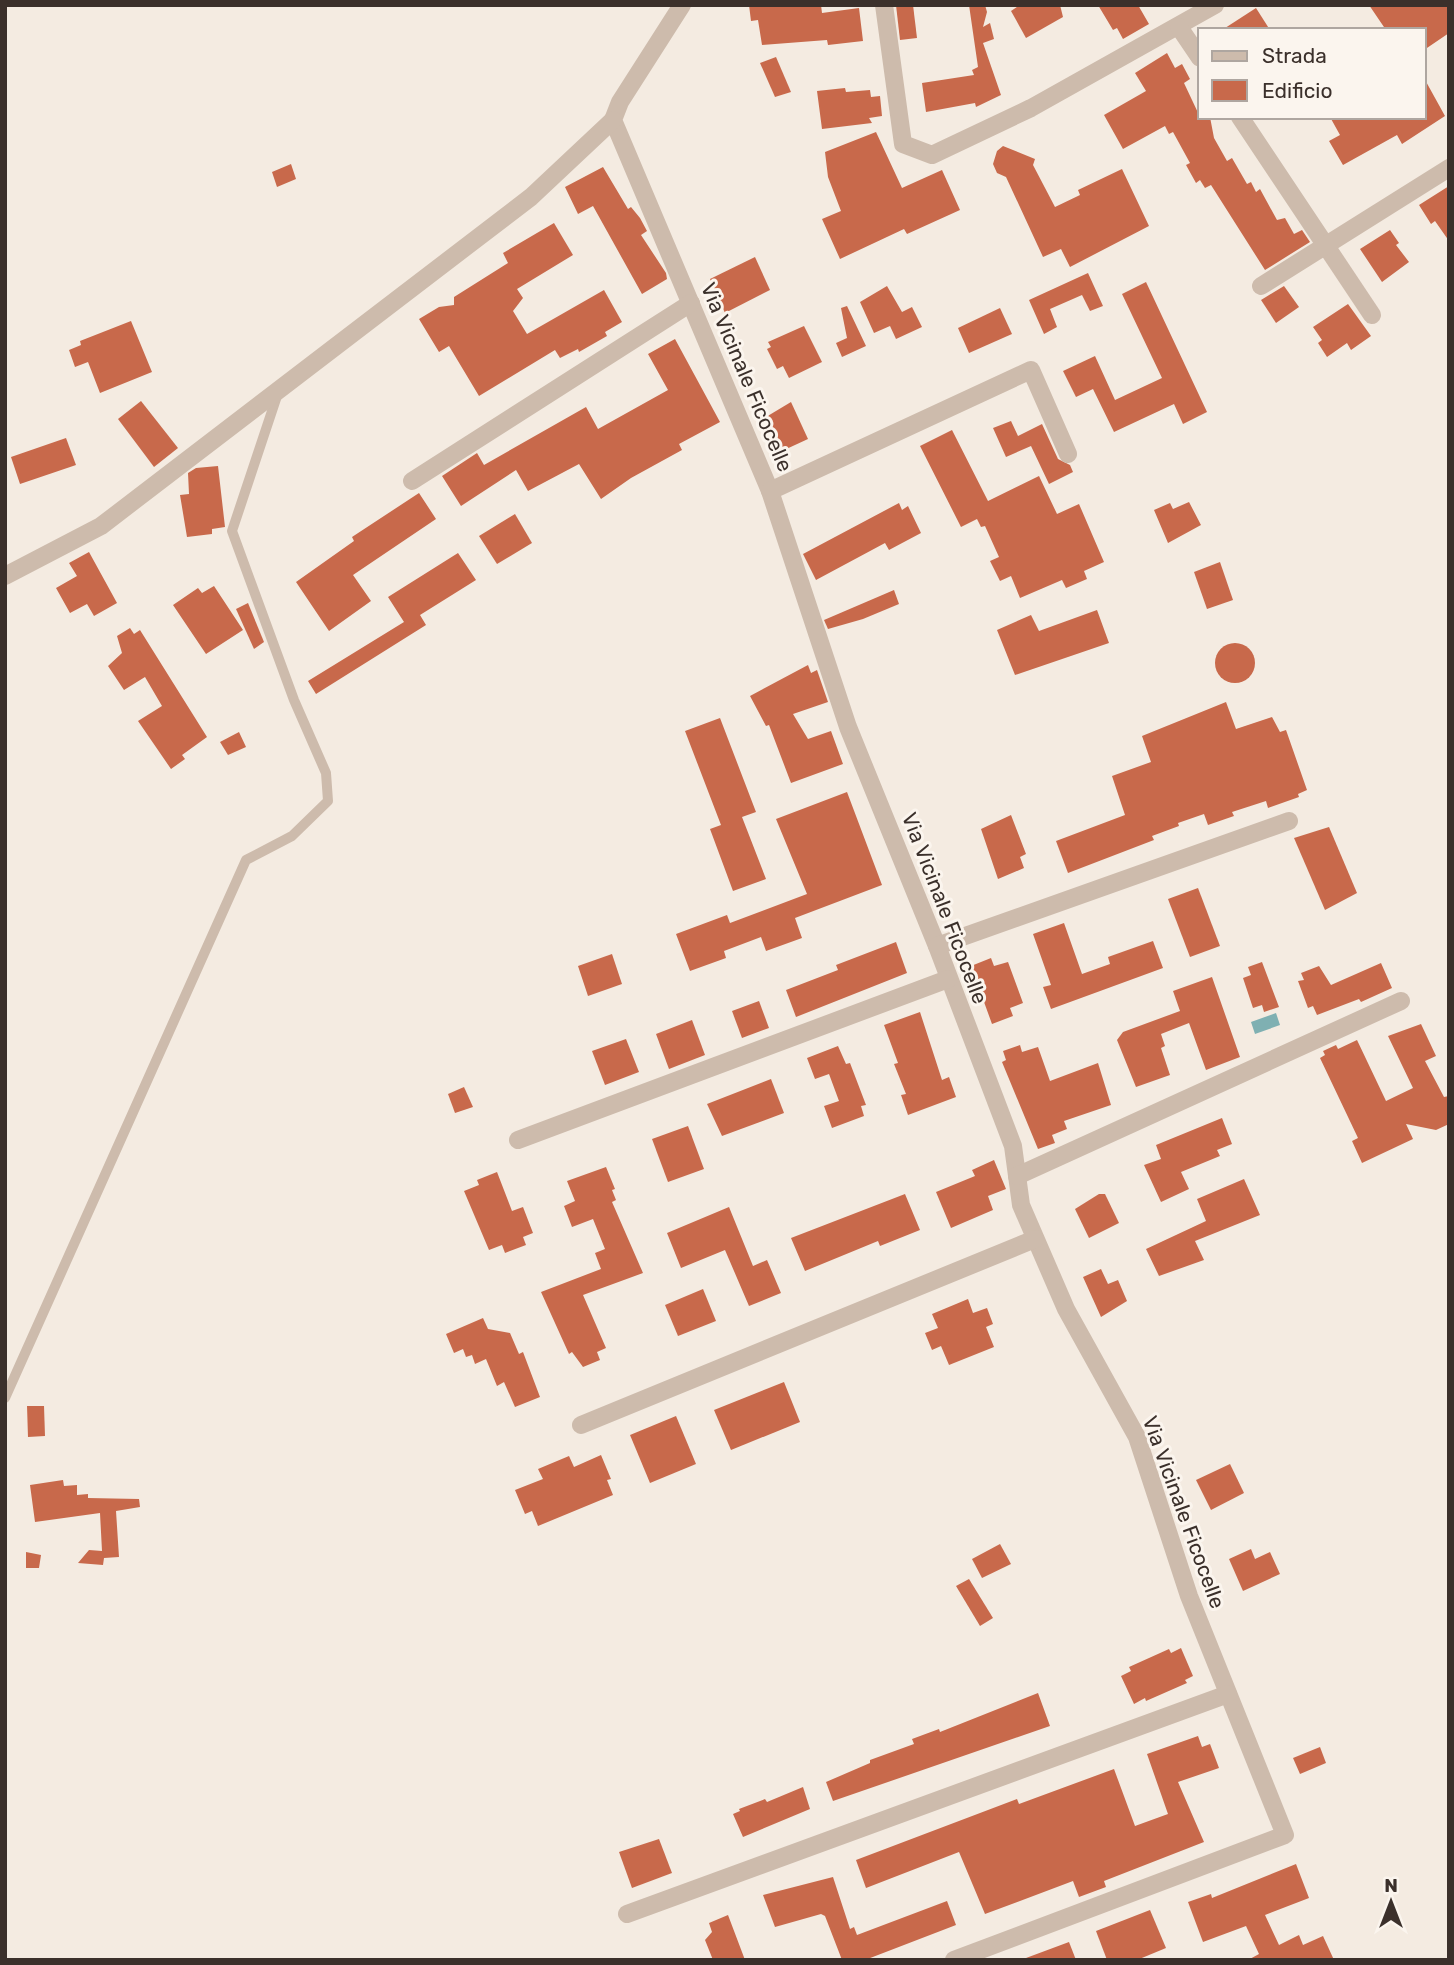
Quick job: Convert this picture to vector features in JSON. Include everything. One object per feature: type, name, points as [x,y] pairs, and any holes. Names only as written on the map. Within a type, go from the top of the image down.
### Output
[{"type":"street","points":[[5,576],[101,526],[531,197],[612,120],[620,102],[682,5]]},
{"type":"street","points":[[884,5],[903,145],[932,155],[1031,108],[1214,5]]},
{"type":"street","points":[[1179,27],[1198,55]]},
{"type":"street","points":[[1241,119],[1372,316]]},
{"type":"street","name":"Via Vicinale Ficocelle","points":[[612,120],[770,491],[848,727],[937,946],[1013,1146],[1021,1205],[1066,1309],[1137,1437],[1189,1596],[1284,1835],[954,1960]]},
{"type":"street","points":[[1261,286],[1449,168]]},
{"type":"street","points":[[412,481],[691,303]]},
{"type":"street","points":[[770,491],[1031,370],[1068,454]]},
{"type":"street","points":[[937,946],[1289,821]]},
{"type":"street","points":[[518,1140],[948,979]]},
{"type":"street","points":[[1017,1176],[1401,1001]]},
{"type":"street","points":[[581,1425],[1035,1239]]},
{"type":"street","points":[[627,1914],[1228,1694]]},
{"type":"lane","points":[[5,1398],[246,860],[292,836],[328,801],[326,773],[294,700],[232,531],[279,390]]},
{"type":"water","points":[[1276,1013],[1280,1025],[1255,1034],[1251,1022]]},
{"type":"building","points":[[749,5],[821,5],[822,13],[859,8],[863,41],[828,45],[827,40],[762,45],[758,20],[751,21]]},
{"type":"building","points":[[896,5],[913,5],[917,38],[900,40]]},
{"type":"building","points":[[969,5],[985,5],[987,12],[983,27],[990,23],[994,39],[983,43],[1001,95],[976,107],[975,103],[926,112],[922,83],[974,75],[972,70],[978,67]]},
{"type":"building","points":[[1020,5],[1060,5],[1063,17],[1026,38],[1011,11]]},
{"type":"building","points":[[1098,5],[1138,5],[1149,24],[1123,39],[1117,28],[1113,30]]},
{"type":"building","points":[[1369,5],[1449,5],[1449,33],[1426,49],[1426,28],[1385,28]]},
{"type":"building","points":[[1256,8],[1269,28],[1225,28]]},
{"type":"building","points":[[1167,53],[1175,68],[1182,64],[1190,79],[1184,83],[1198,113],[1198,119],[1210,119],[1214,138],[1227,161],[1232,158],[1247,184],[1251,182],[1256,192],[1260,189],[1277,220],[1285,218],[1294,234],[1302,230],[1310,242],[1265,270],[1211,185],[1205,188],[1200,180],[1196,183],[1186,165],[1190,163],[1173,132],[1169,134],[1165,126],[1123,149],[1104,115],[1146,91],[1135,73]]},
{"type":"building","points":[[776,57],[791,92],[775,97],[760,63]]},
{"type":"building","points":[[1426,82],[1445,116],[1402,144],[1397,135],[1343,165],[1329,141],[1340,135],[1331,119],[1426,119]]},
{"type":"building","points":[[845,88],[846,92],[870,90],[871,97],[880,96],[882,116],[869,118],[872,123],[822,129],[817,91]]},
{"type":"building","points":[[876,132],[902,188],[942,170],[960,210],[907,234],[904,229],[840,259],[822,219],[841,211],[828,177],[825,152]]},
{"type":"building","points":[[1003,146],[1035,159],[1033,165],[1055,207],[1080,195],[1078,190],[1122,169],[1149,226],[1070,267],[1061,249],[1043,257],[1006,177],[997,173],[993,164],[997,151]]},
{"type":"building","points":[[291,164],[296,179],[277,187],[272,172]]},
{"type":"building","points":[[603,167],[628,209],[631,207],[640,218],[647,231],[641,235],[666,273],[667,279],[642,294],[593,206],[578,214],[565,187]]},
{"type":"building","points":[[1449,186],[1449,241],[1435,221],[1431,224],[1419,205]]},
{"type":"building","points":[[554,223],[573,255],[517,289],[523,298],[513,311],[527,334],[604,290],[622,322],[605,332],[607,336],[579,352],[578,349],[560,358],[555,350],[479,396],[449,346],[439,352],[419,319],[439,307],[454,305],[454,297],[508,263],[503,253]]},
{"type":"building","points":[[1390,230],[1399,243],[1396,245],[1409,262],[1382,282],[1360,249]]},
{"type":"building","points":[[755,257],[770,290],[725,313],[710,279]]},
{"type":"building","points":[[1088,273],[1103,306],[1090,311],[1082,295],[1050,309],[1057,327],[1044,334],[1029,300]]},
{"type":"building","points":[[1146,282],[1207,412],[1183,424],[1174,404],[1114,432],[1093,389],[1076,397],[1063,371],[1095,356],[1115,400],[1162,378],[1122,294]]},
{"type":"building","points":[[887,286],[902,312],[912,307],[922,327],[896,339],[890,326],[874,333],[860,302]]},
{"type":"building","points":[[1284,286],[1299,307],[1276,323],[1261,300]]},
{"type":"building","points":[[1348,304],[1371,336],[1351,350],[1347,343],[1327,357],[1318,343],[1322,340],[1313,327]]},
{"type":"building","points":[[847,306],[866,346],[842,357],[836,343],[847,338],[841,308]]},
{"type":"building","points":[[1000,308],[1012,334],[969,353],[958,328]]},
{"type":"building","points":[[131,321],[152,372],[100,393],[88,362],[75,367],[69,350],[81,345],[80,341]]},
{"type":"building","points":[[804,326],[822,362],[789,378],[783,366],[777,369],[767,349],[771,347],[768,342]]},
{"type":"building","points":[[675,339],[720,422],[679,444],[682,450],[631,478],[601,499],[579,464],[528,491],[516,470],[461,506],[442,476],[477,453],[484,465],[586,407],[598,429],[668,390],[648,354]]},
{"type":"building","points":[[141,401],[178,448],[154,467],[118,419]]},
{"type":"building","points":[[791,402],[808,439],[782,451],[766,417]]},
{"type":"building","points":[[1011,421],[1018,436],[1042,424],[1058,459],[1070,465],[1073,472],[1049,484],[1031,446],[1006,457],[993,428]]},
{"type":"building","points":[[952,430],[988,501],[1039,476],[1057,514],[1079,504],[1104,562],[1084,571],[1087,579],[1066,588],[1062,580],[1020,598],[1011,576],[1000,581],[990,561],[999,557],[985,526],[981,527],[977,519],[961,527],[920,446]]},
{"type":"building","points":[[66,438],[76,465],[20,484],[11,457]]},
{"type":"building","points":[[218,466],[225,527],[212,529],[212,534],[187,537],[180,495],[189,494],[188,473],[196,468]]},
{"type":"building","points":[[419,493],[436,519],[353,575],[371,601],[329,631],[296,582],[354,541],[352,537]]},
{"type":"building","points":[[1189,502],[1201,525],[1168,543],[1154,510],[1170,503],[1173,509]]},
{"type":"building","points":[[899,503],[902,510],[908,506],[921,533],[889,550],[885,543],[816,580],[803,554]]},
{"type":"building","points":[[515,514],[532,543],[497,564],[479,536]]},
{"type":"building","points":[[89,552],[117,603],[94,616],[87,604],[70,613],[56,588],[77,576],[69,563]]},
{"type":"building","points":[[458,553],[476,580],[420,615],[426,625],[316,694],[308,681],[404,622],[388,597]]},
{"type":"building","points":[[1220,562],[1233,600],[1207,609],[1194,572]]},
{"type":"building","points":[[214,586],[243,630],[206,654],[173,605],[198,588],[202,593]]},
{"type":"building","points":[[894,590],[899,604],[863,619],[828,629],[824,620]]},
{"type":"building","points":[[248,603],[264,642],[254,649],[236,609]]},
{"type":"building","points":[[1097,610],[1109,643],[1015,675],[997,630],[1031,615],[1039,631]]},
{"type":"building","points":[[130,628],[134,634],[140,630],[207,737],[182,755],[185,759],[171,769],[138,721],[162,706],[145,677],[124,690],[108,666],[122,653],[117,636]]},
{"type":"building","points":[[1235,643],[1243,644],[1249,649],[1254,655],[1254,671],[1249,677],[1243,682],[1235,683],[1227,682],[1221,677],[1216,671],[1215,663],[1216,655],[1221,649],[1227,644]]},
{"type":"building","points":[[808,665],[811,673],[817,670],[828,702],[793,714],[808,739],[831,731],[843,764],[791,783],[769,725],[766,726],[750,696]]},
{"type":"building","points":[[1226,702],[1236,729],[1272,717],[1280,732],[1286,730],[1307,790],[1298,794],[1299,797],[1268,808],[1266,801],[1232,812],[1234,816],[1208,825],[1204,814],[1178,823],[1179,826],[1152,836],[1154,840],[1068,873],[1056,841],[1125,815],[1112,776],[1151,762],[1142,736]]},
{"type":"building","points":[[720,718],[756,812],[742,817],[766,879],[733,891],[710,829],[721,825],[685,731]]},
{"type":"building","points":[[239,732],[246,747],[228,755],[220,742]]},
{"type":"building","points":[[847,792],[882,885],[795,918],[802,938],[766,951],[761,937],[724,951],[726,958],[690,971],[676,934],[727,915],[730,923],[807,894],[776,819]]},
{"type":"building","points":[[1011,815],[1026,854],[1020,857],[1024,868],[998,879],[981,829]]},
{"type":"building","points":[[1329,827],[1357,893],[1325,910],[1294,838]]},
{"type":"building","points":[[1198,888],[1220,946],[1190,957],[1168,899]]},
{"type":"building","points":[[1064,923],[1082,974],[1110,964],[1108,957],[1153,941],[1163,968],[1051,1009],[1043,987],[1051,985],[1033,934]]},
{"type":"building","points":[[896,942],[907,973],[796,1017],[786,990],[838,970],[836,965]]},
{"type":"building","points":[[612,954],[622,984],[588,996],[578,966]]},
{"type":"building","points":[[991,958],[994,966],[1008,962],[1023,1003],[1010,1008],[1013,1016],[992,1024],[971,966]]},
{"type":"building","points":[[1262,962],[1279,1007],[1264,1012],[1262,1005],[1253,1008],[1243,978],[1251,975],[1248,967]]},
{"type":"building","points":[[1381,963],[1392,988],[1361,1002],[1359,999],[1317,1015],[1313,1006],[1308,1008],[1298,981],[1304,980],[1301,973],[1319,966],[1331,985]]},
{"type":"building","points":[[1212,977],[1240,1057],[1206,1070],[1189,1023],[1161,1034],[1165,1046],[1161,1048],[1170,1075],[1136,1087],[1117,1040],[1123,1032],[1180,1011],[1173,991]]},
{"type":"building","points":[[759,1001],[769,1028],[742,1038],[732,1011]]},
{"type":"building","points":[[920,1012],[942,1080],[949,1077],[956,1097],[908,1115],[901,1095],[906,1094],[894,1064],[898,1063],[884,1025]]},
{"type":"building","points":[[692,1020],[705,1055],[669,1069],[656,1034]]},
{"type":"building","points":[[1421,1024],[1436,1056],[1425,1061],[1444,1097],[1449,1096],[1449,1124],[1436,1130],[1406,1124],[1413,1139],[1362,1163],[1352,1141],[1358,1138],[1320,1058],[1325,1055],[1323,1051],[1336,1045],[1338,1049],[1357,1040],[1386,1101],[1413,1088],[1388,1036]]},
{"type":"building","points":[[626,1039],[639,1072],[605,1085],[592,1051]]},
{"type":"building","points":[[1020,1045],[1022,1052],[1038,1047],[1050,1081],[1098,1063],[1111,1105],[1064,1121],[1067,1129],[1052,1135],[1055,1143],[1038,1149],[1002,1062],[1006,1060],[1003,1051]]},
{"type":"building","points":[[838,1046],[846,1064],[850,1063],[866,1105],[861,1106],[864,1116],[832,1128],[824,1106],[839,1101],[829,1074],[815,1079],[807,1058]]},
{"type":"building","points":[[771,1079],[784,1113],[722,1136],[707,1104]]},
{"type":"building","points":[[464,1087],[473,1107],[455,1113],[448,1094]]},
{"type":"building","points":[[1222,1118],[1232,1144],[1217,1150],[1220,1156],[1181,1172],[1189,1189],[1161,1202],[1144,1165],[1161,1159],[1156,1145]]},
{"type":"building","points":[[688,1126],[704,1169],[668,1182],[652,1139]]},
{"type":"building","points":[[994,1160],[1006,1189],[988,1196],[993,1210],[951,1228],[936,1192],[975,1176],[972,1170]]},
{"type":"building","points":[[606,1167],[615,1189],[612,1190],[616,1200],[612,1202],[643,1273],[583,1295],[606,1348],[597,1352],[600,1360],[583,1367],[572,1352],[569,1354],[541,1292],[601,1269],[595,1253],[605,1249],[593,1219],[572,1227],[564,1206],[575,1201],[567,1181]]},
{"type":"building","points":[[497,1172],[512,1211],[523,1207],[533,1233],[523,1237],[526,1245],[505,1253],[502,1245],[489,1250],[464,1191],[479,1185],[477,1180]]},
{"type":"building","points":[[1244,1179],[1260,1215],[1195,1241],[1204,1260],[1159,1276],[1146,1249],[1206,1221],[1197,1199]]},
{"type":"building","points":[[905,1194],[920,1230],[880,1246],[878,1241],[805,1271],[791,1238]]},
{"type":"building","points":[[1099,1194],[1105,1194],[1119,1223],[1089,1238],[1075,1209]]},
{"type":"building","points":[[729,1207],[753,1266],[767,1260],[781,1293],[749,1306],[725,1250],[681,1268],[667,1233]]},
{"type":"building","points":[[1101,1269],[1108,1284],[1118,1280],[1127,1301],[1101,1317],[1083,1277]]},
{"type":"building","points":[[703,1289],[716,1321],[678,1336],[665,1305]]},
{"type":"building","points":[[968,1299],[973,1313],[987,1308],[993,1324],[986,1327],[994,1347],[949,1365],[941,1346],[932,1350],[925,1333],[938,1328],[932,1314]]},
{"type":"building","points":[[483,1318],[488,1329],[510,1333],[519,1354],[523,1352],[540,1397],[515,1407],[504,1382],[497,1386],[486,1359],[475,1364],[472,1355],[466,1357],[463,1349],[454,1353],[446,1334]]},
{"type":"building","points":[[784,1382],[800,1422],[731,1450],[714,1410]]},
{"type":"building","points":[[27,1406],[44,1406],[45,1436],[28,1437]]},
{"type":"building","points":[[676,1416],[696,1464],[650,1483],[630,1435]]},
{"type":"building","points":[[601,1455],[611,1479],[607,1480],[613,1495],[538,1526],[532,1511],[525,1514],[515,1490],[543,1479],[538,1469],[569,1456],[574,1467]]},
{"type":"building","points":[[1230,1464],[1244,1493],[1211,1510],[1196,1480]]},
{"type":"building","points":[[63,1480],[64,1486],[77,1485],[77,1495],[88,1494],[88,1498],[139,1499],[140,1507],[116,1511],[119,1557],[104,1558],[103,1565],[78,1563],[89,1550],[102,1551],[100,1513],[35,1522],[30,1485]]},
{"type":"building","points":[[1000,1544],[1011,1564],[982,1578],[972,1559]]},
{"type":"building","points":[[1251,1549],[1255,1559],[1270,1552],[1280,1574],[1243,1591],[1229,1559]]},
{"type":"building","points":[[26,1552],[41,1555],[39,1568],[26,1568]]},
{"type":"building","points":[[969,1579],[993,1618],[980,1626],[956,1586]]},
{"type":"building","points":[[1181,1648],[1193,1676],[1185,1680],[1187,1683],[1134,1704],[1121,1676],[1131,1671],[1129,1667],[1169,1649],[1171,1653]]},
{"type":"building","points":[[1038,1693],[1050,1726],[833,1801],[826,1782],[870,1763],[870,1760],[914,1744],[912,1739],[939,1729],[940,1732]]},
{"type":"building","points":[[1198,1736],[1202,1747],[1210,1744],[1219,1768],[1178,1782],[1204,1842],[1104,1881],[1106,1887],[1079,1897],[1073,1881],[985,1914],[959,1852],[866,1888],[856,1860],[1017,1799],[1019,1804],[1114,1769],[1135,1826],[1168,1814],[1147,1754]]},
{"type":"building","points":[[1320,1747],[1326,1763],[1300,1774],[1293,1758]]},
{"type":"building","points":[[803,1787],[810,1809],[743,1837],[733,1814],[740,1811],[739,1809],[765,1799],[767,1802]]},
{"type":"building","points":[[659,1839],[672,1873],[632,1888],[619,1852]]},
{"type":"building","points":[[1296,1864],[1309,1898],[1265,1915],[1279,1945],[1299,1935],[1303,1945],[1323,1936],[1334,1960],[1248,1960],[1259,1954],[1246,1926],[1203,1942],[1188,1902],[1211,1894],[1212,1898]]},
{"type":"building","points":[[833,1877],[850,1929],[854,1927],[857,1935],[947,1901],[956,1925],[865,1960],[842,1960],[825,1916],[821,1914],[775,1927],[763,1895]]},
{"type":"building","points":[[1150,1910],[1166,1948],[1137,1960],[1107,1960],[1096,1931]]},
{"type":"building","points":[[728,1915],[745,1960],[713,1960],[705,1940],[712,1932],[709,1923]]},
{"type":"building","points":[[1069,1942],[1076,1960],[1026,1960],[1026,1958]]}]
